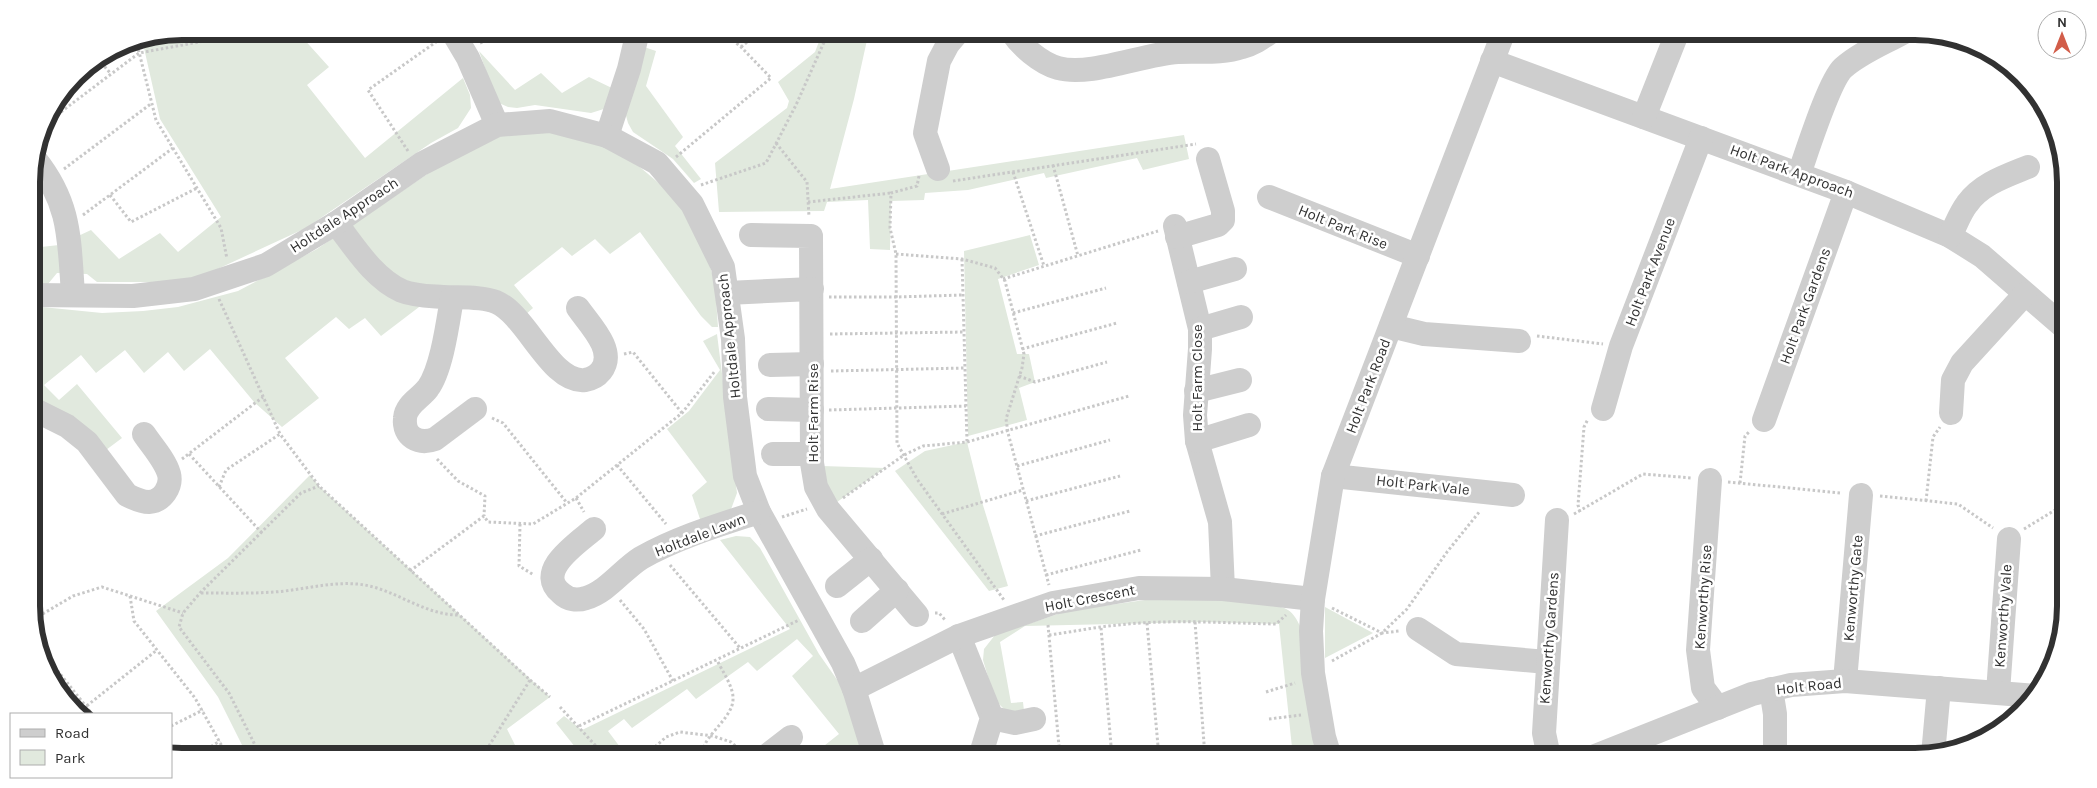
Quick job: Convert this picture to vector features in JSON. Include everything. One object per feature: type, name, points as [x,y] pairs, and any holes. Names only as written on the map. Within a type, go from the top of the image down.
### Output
[{"type":"street","points":[[457,40],[468,58],[497,125]]},
{"type":"street","points":[[607,136],[629,69],[636,40]]},
{"type":"street","points":[[933,176],[926,133],[939,61],[951,40]]},
{"type":"street","points":[[1020,40],[1044,63],[1058,68],[1073,70],[1162,54],[1241,48],[1260,40]]},
{"type":"street","name":"Holt Park Road","points":[[1327,748],[1312,673],[1309,598],[1333,476],[1500,40]]},
{"type":"street","points":[[1644,117],[1674,40]]},
{"type":"street","points":[[1799,174],[1833,84],[1842,70],[1856,58],[1889,40]]},
{"type":"street","name":"Holt Park Approach","points":[[1492,61],[1799,174],[1950,236],[1976,251],[2057,321]]},
{"type":"street","name":"Holtdale Approach","points":[[40,294],[133,296],[194,289],[266,265],[336,223],[418,166],[497,125],[550,121],[607,136],[657,163],[692,204],[723,267],[734,346],[735,397],[745,476],[762,517],[843,663],[854,689],[872,748]]},
{"type":"street","name":"Holt Park Avenue","points":[[1603,409],[1621,346],[1701,138]]},
{"type":"street","points":[[1176,231],[1218,225],[1223,220],[1208,159]]},
{"type":"street","points":[[41,167],[50,180],[63,206],[68,226],[72,294]]},
{"type":"street","points":[[1950,236],[1966,205],[1974,195],[1986,185],[2028,167]]},
{"type":"street","name":"Holt Park Gardens","points":[[1764,420],[1846,192]]},
{"type":"street","name":"Holt Park Rise","points":[[1268,197],[1418,256]]},
{"type":"street","points":[[336,223],[377,274],[390,284],[410,293],[496,302],[510,311],[561,371],[572,378],[584,380],[597,376],[604,368],[607,359],[605,348],[578,308]]},
{"type":"street","name":"Holt Farm Close","points":[[1176,231],[1200,329],[1195,415],[1197,440],[1220,522],[1223,589]]},
{"type":"street","points":[[751,235],[811,236]]},
{"type":"street","name":"Holt Farm Rise","points":[[811,236],[812,454],[816,487],[827,506],[917,615]]},
{"type":"street","points":[[1189,282],[1235,269]]},
{"type":"street","points":[[727,293],[812,293]]},
{"type":"street","points":[[1951,413],[1954,380],[1962,363],[2025,294]]},
{"type":"street","points":[[452,298],[436,370],[429,387],[408,408],[405,418],[406,429],[412,438],[421,442],[435,439],[475,409]]},
{"type":"street","points":[[1200,329],[1241,317]]},
{"type":"street","points":[[1391,326],[1424,334],[1519,341]]},
{"type":"street","points":[[770,365],[812,368]]},
{"type":"street","points":[[1196,391],[1240,380]]},
{"type":"street","points":[[768,410],[812,410]]},
{"type":"street","points":[[40,412],[67,426],[87,442],[127,494],[136,499],[149,502],[166,492],[170,480],[168,471],[144,434]]},
{"type":"street","points":[[1197,440],[1249,425]]},
{"type":"street","points":[[773,454],[812,454]]},
{"type":"street","name":"Holt Park Vale","points":[[1333,476],[1504,494]]},
{"type":"street","name":"Kenworthy Rise","points":[[1710,480],[1698,650],[1703,688],[1718,708]]},
{"type":"street","name":"Kenworthy Gate","points":[[1845,681],[1861,494]]},
{"type":"street","name":"Holtdale Lawn","points":[[554,587],[571,600],[584,599],[595,595],[639,560],[656,550],[680,540],[762,517]]},
{"type":"street","name":"Kenworthy Gardens","points":[[1547,748],[1544,733],[1547,662],[1557,520]]},
{"type":"street","points":[[554,587],[553,569],[558,561],[594,529]]},
{"type":"street","name":"Kenworthy Vale","points":[[1998,692],[2008,539]]},
{"type":"street","points":[[838,586],[871,560]]},
{"type":"street","name":"Holt Crescent","points":[[854,689],[959,636],[1049,604],[1138,588],[1223,589],[1309,598]]},
{"type":"street","points":[[862,621],[896,590]]},
{"type":"street","points":[[1418,629],[1456,654],[1547,662]]},
{"type":"street","points":[[959,636],[992,718],[983,748]]},
{"type":"street","name":"Holt Road","points":[[1616,748],[1752,694],[1791,685],[1845,681],[2026,695]]},
{"type":"street","points":[[1934,747],[1939,688]]},
{"type":"street","points":[[1770,689],[1775,714],[1774,748]]},
{"type":"street","points":[[992,718],[1015,723],[1034,719]]},
{"type":"street","points":[[777,748],[791,737]]},
{"type":"path","points":[[58,114],[139,53],[209,40]]},
{"type":"path","points":[[418,166],[368,90],[436,42],[442,40]]},
{"type":"path","points":[[662,169],[771,78],[733,40]]},
{"type":"path","points":[[741,47],[750,40]]},
{"type":"path","points":[[682,192],[766,163],[796,105],[825,40]]},
{"type":"path","points":[[138,48],[156,120],[221,228],[223,279],[221,308],[280,434],[319,486],[410,571],[550,696]]},
{"type":"path","points":[[103,64],[111,74]]},
{"type":"path","points":[[50,180],[152,103]]},
{"type":"path","points":[[776,143],[807,182],[811,236]]},
{"type":"path","points":[[808,202],[891,193],[917,186],[933,176],[1013,172],[1203,143],[1208,159]]},
{"type":"path","points":[[68,226],[173,148]]},
{"type":"path","points":[[1053,166],[1078,256]]},
{"type":"path","points":[[1013,172],[1044,266]]},
{"type":"path","points":[[917,186],[933,176]]},
{"type":"path","points":[[110,195],[130,222],[197,188]]},
{"type":"path","points":[[891,193],[890,228],[896,254],[897,443],[917,479],[1016,616]]},
{"type":"path","points":[[1003,278],[1078,256],[1176,231]]},
{"type":"path","points":[[896,254],[962,259],[995,268],[1003,278],[1024,354],[1006,419],[1046,575],[1049,604],[1049,635],[1059,748]]},
{"type":"path","points":[[962,259],[967,442]]},
{"type":"path","points":[[1013,313],[1106,288]]},
{"type":"path","points":[[812,293],[896,297],[963,295]]},
{"type":"path","points":[[1022,349],[1116,323]]},
{"type":"path","points":[[812,334],[964,332]]},
{"type":"path","points":[[1519,341],[1535,336],[1621,346]]},
{"type":"path","points":[[421,442],[458,481],[485,496],[484,516],[488,522],[533,524],[567,503],[682,412],[734,346]]},
{"type":"path","points":[[607,359],[633,352],[682,412]]},
{"type":"path","points":[[1019,376],[1035,382],[1107,362]]},
{"type":"path","points":[[812,368],[896,370],[965,368]]},
{"type":"path","points":[[762,517],[827,506],[904,455],[923,446],[967,442],[1129,396]]},
{"type":"path","points":[[168,471],[263,397]]},
{"type":"path","points":[[812,410],[966,406]]},
{"type":"path","points":[[475,409],[503,424],[567,503]]},
{"type":"path","points":[[1580,512],[1578,505],[1584,427],[1589,415],[1603,409]]},
{"type":"path","points":[[1926,501],[1933,437],[1951,413]]},
{"type":"path","points":[[1740,483],[1745,436],[1764,420]]},
{"type":"path","points":[[219,487],[226,470],[280,434]]},
{"type":"path","points":[[1017,466],[1110,440]]},
{"type":"path","points":[[189,454],[262,533]]},
{"type":"path","points":[[617,465],[680,540]]},
{"type":"path","points":[[1557,520],[1580,512],[1644,474],[1958,504],[2008,539],[2057,509]]},
{"type":"path","points":[[1026,501],[1120,476]]},
{"type":"path","points":[[256,748],[229,693],[179,627],[183,614],[200,593],[301,493],[319,486]]},
{"type":"path","points":[[942,514],[1023,490]]},
{"type":"path","points":[[1266,692],[1290,686],[1382,633],[1407,609],[1447,552],[1504,494]]},
{"type":"path","points":[[1036,536],[1130,511]]},
{"type":"path","points":[[410,571],[484,516]]},
{"type":"path","points":[[520,524],[519,566],[554,587]]},
{"type":"path","points":[[656,550],[740,648]]},
{"type":"path","points":[[1046,575],[1141,550]]},
{"type":"path","points":[[200,593],[284,591],[331,584],[358,584],[444,615],[458,614]]},
{"type":"path","points":[[607,585],[644,629],[673,681]]},
{"type":"path","points":[[40,615],[73,596],[102,587],[183,614]]},
{"type":"path","points":[[130,596],[134,621],[195,698],[224,748]]},
{"type":"path","points":[[1049,635],[1101,627],[1147,623],[1276,624],[1309,598],[1382,633],[1418,629]]},
{"type":"path","points":[[579,726],[814,612]]},
{"type":"path","points":[[917,615],[939,613],[959,636]]},
{"type":"path","points":[[1195,622],[1204,748]]},
{"type":"path","points":[[1147,623],[1158,748]]},
{"type":"path","points":[[1101,627],[1111,748]]},
{"type":"path","points":[[86,707],[157,650]]},
{"type":"path","points":[[703,748],[710,736],[728,715],[734,699],[730,686],[717,660]]},
{"type":"path","points":[[54,666],[91,713]]},
{"type":"path","points":[[488,748],[530,680]]},
{"type":"path","points":[[560,707],[598,748]]},
{"type":"path","points":[[172,725],[202,710]]},
{"type":"path","points":[[1269,720],[1320,712]]},
{"type":"path","points":[[653,748],[666,736],[680,732],[710,736],[732,742],[738,748]]},
{"type":"path","points":[[209,748],[220,741]]},
{"type":"green space","points":[[172,40],[305,40],[329,67],[307,85],[365,158],[463,78],[470,95],[471,108],[458,128],[431,143],[306,228],[196,279],[172,282],[97,282],[87,274],[57,273],[48,284],[40,284],[40,247],[59,245],[91,230],[119,259],[160,233],[178,252],[221,217],[160,119],[144,46]]},
{"type":"green space","points":[[820,40],[867,40],[854,99],[830,189],[1184,135],[1189,159],[1143,170],[1137,158],[1046,178],[1044,173],[968,190],[925,193],[924,200],[891,201],[890,250],[870,249],[868,200],[827,202],[824,211],[719,212],[715,163],[787,108],[789,101],[778,82],[815,52]]},
{"type":"green space","points":[[644,47],[656,51],[646,86],[683,137],[675,146],[701,179],[694,183],[673,159],[633,132],[628,123],[625,112]]},
{"type":"green space","points":[[479,51],[515,90],[541,73],[562,93],[589,77],[614,89],[607,108],[591,113],[535,105],[517,108],[508,107],[499,103],[495,96]]},
{"type":"green space","points":[[563,133],[597,143],[627,156],[682,203],[708,257],[715,286],[718,327],[712,327],[701,316],[640,232],[610,254],[595,239],[572,256],[562,247],[514,285],[533,308],[525,315],[506,296],[423,304],[381,336],[365,318],[349,329],[336,317],[285,358],[319,398],[282,427],[254,402],[210,349],[184,371],[168,352],[144,373],[125,350],[96,373],[81,355],[44,385],[59,400],[77,384],[122,438],[106,450],[40,403],[40,307],[102,313],[143,311],[178,307],[238,291],[317,249],[442,164],[500,136]]},
{"type":"green space","points":[[1030,235],[1039,265],[998,279],[1017,354],[1029,354],[1035,382],[1019,388],[1027,420],[968,436],[964,251]]},
{"type":"green space","points":[[717,334],[737,493],[730,512],[701,522],[692,495],[707,482],[667,429],[689,411],[720,370],[703,341]]},
{"type":"green space","points":[[967,442],[982,502],[1008,586],[989,591],[895,471],[925,451]]},
{"type":"green space","points":[[822,466],[885,468],[837,502],[823,482]]},
{"type":"green space","points":[[310,475],[319,486],[550,697],[507,729],[516,748],[244,748],[218,697],[156,611],[228,558]]},
{"type":"green space","points":[[736,536],[750,537],[760,548],[819,654],[838,681],[863,748],[821,748],[839,734],[792,676],[813,656],[797,639],[757,671],[748,662],[696,699],[687,689],[632,728],[624,719],[608,731],[621,748],[576,748],[556,723],[564,716],[582,730],[790,629],[720,540]]},
{"type":"green space","points":[[1152,599],[1263,603],[1288,610],[1300,626],[1320,748],[1292,748],[1279,624],[1202,622],[1025,626],[1000,642],[1011,703],[1023,702],[1024,711],[1007,712],[995,700],[983,660],[984,649],[995,635],[1067,611]]},
{"type":"green space","points":[[1325,607],[1373,633],[1325,658]]}]
